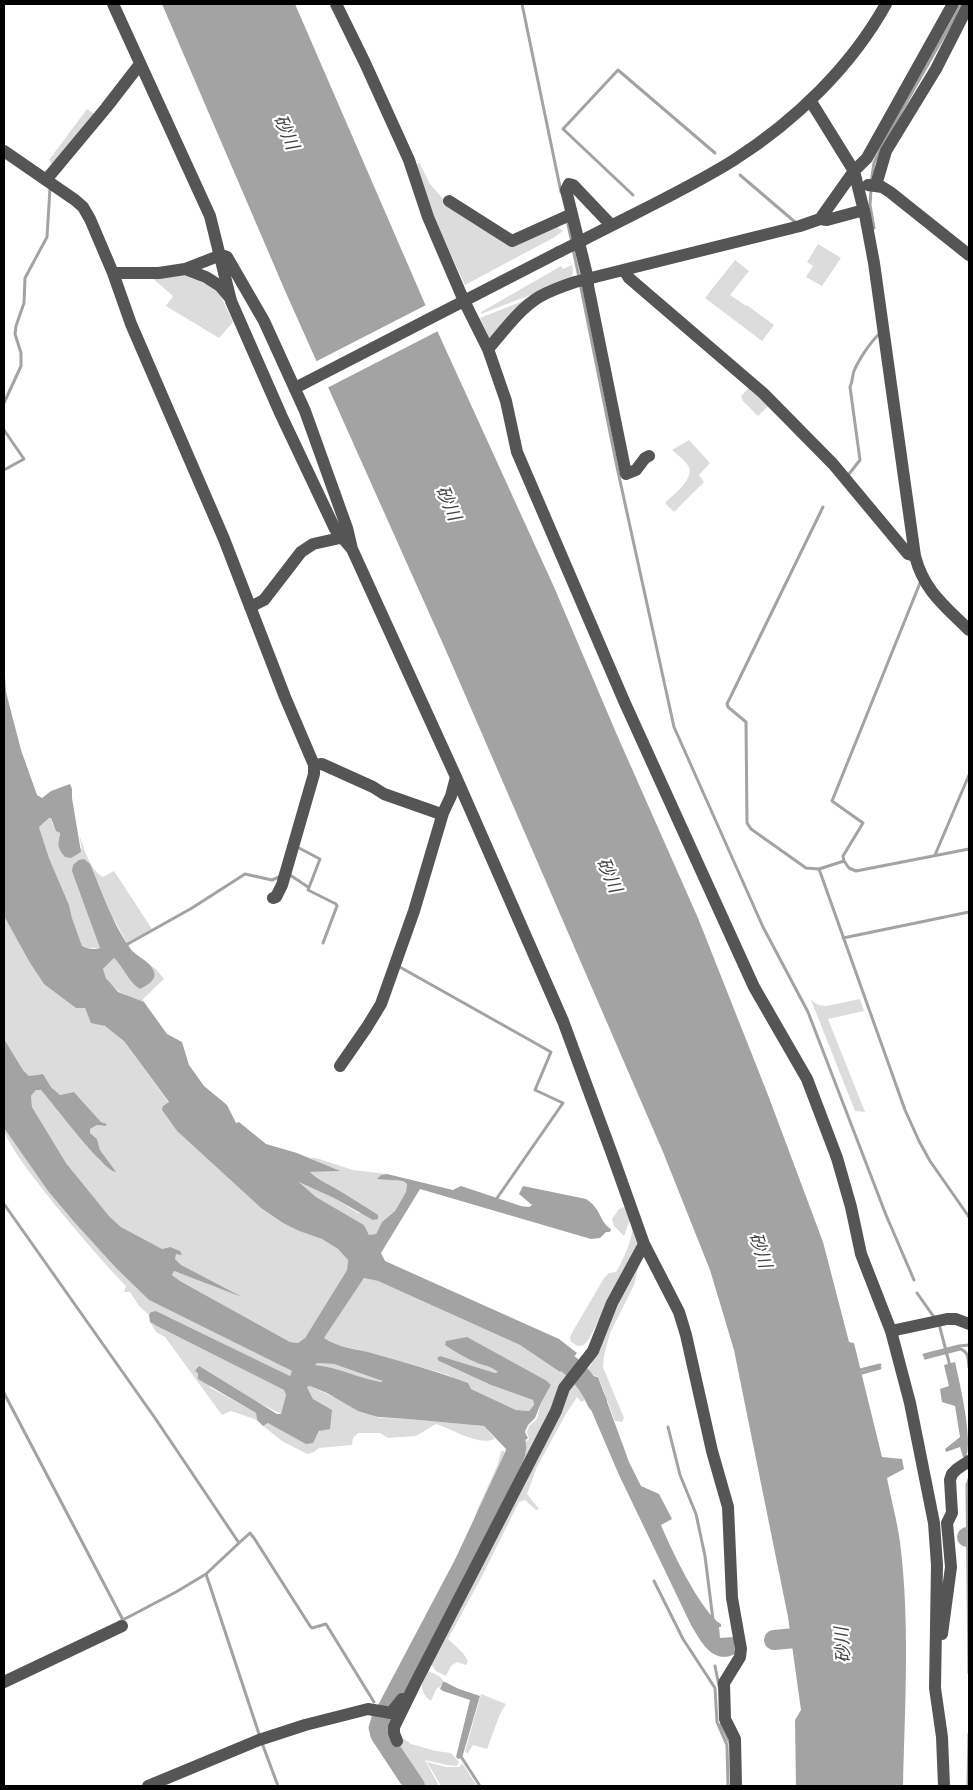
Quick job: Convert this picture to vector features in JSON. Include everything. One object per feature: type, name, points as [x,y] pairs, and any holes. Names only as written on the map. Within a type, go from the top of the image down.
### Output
[{"type":"street","points":[[113,4],[210,216],[232,301],[281,415],[335,529],[346,537]]},
{"type":"street","points":[[336,4],[409,160],[428,216],[464,301],[488,349],[506,401],[517,452],[624,701],[754,987],[807,1079],[837,1158],[851,1207],[861,1254],[891,1331],[910,1403],[934,1523],[937,1565],[934,1688],[942,1737],[944,1786]]},
{"type":"street","points":[[295,388],[583,240],[733,160],[761,141],[810,100],[836,73],[875,24],[886,4]]},
{"type":"street","points":[[488,349],[521,312],[537,298],[584,277],[624,270],[800,226],[821,217],[854,171],[867,158],[953,4]]},
{"type":"street","points":[[969,4],[936,69],[886,151],[869,185],[864,210],[874,263],[914,556],[919,572],[928,587],[969,630]]},
{"type":"street","points":[[48,177],[140,64]]},
{"type":"street","points":[[810,100],[854,171],[869,185],[890,192],[969,255]]},
{"type":"street","points":[[4,151],[48,177],[83,207],[90,219],[113,272],[131,324],[253,605],[314,765],[314,774],[285,875],[279,893],[273,898]]},
{"type":"street","points":[[611,225],[573,185],[569,184],[566,190],[568,216],[588,286],[626,474],[636,470],[645,458],[649,456]]},
{"type":"street","points":[[449,201],[512,241],[568,216]]},
{"type":"street","points":[[821,217],[827,220],[864,210]]},
{"type":"street","points":[[113,272],[159,273],[185,269],[221,255],[227,257],[264,320],[295,388],[316,441],[346,537],[456,777],[563,1021],[644,1244],[679,1312],[712,1451],[728,1508],[732,1598],[742,1649],[740,1658],[724,1683],[725,1719],[735,1739],[736,1786]]},
{"type":"street","points":[[185,269],[206,277],[220,286],[232,301]]},
{"type":"street","points":[[624,270],[629,278],[764,393],[833,464],[908,554],[914,556]]},
{"type":"street","points":[[253,605],[264,600],[301,552],[313,544],[346,537]]},
{"type":"street","points":[[314,765],[322,764],[395,799],[443,813]]},
{"type":"street","points":[[340,1066],[368,1027],[381,1004],[414,912],[443,813],[451,796],[456,777]]},
{"type":"street","points":[[397,1741],[394,1727],[416,1682],[556,1411],[564,1388],[593,1351],[612,1303],[644,1244]]},
{"type":"street","points":[[891,1331],[947,1319],[956,1319],[969,1324]]},
{"type":"street","points":[[935,1646],[942,1638],[951,1567],[946,1523],[952,1513],[950,1480],[957,1468],[969,1461]]},
{"type":"street","points":[[4,1682],[122,1626]]},
{"type":"street","points":[[148,1786],[262,1739],[305,1725],[368,1709],[385,1712],[416,1682]]},
{"type":"shaded area","points":[[87,109],[96,115],[53,166],[49,160]]},
{"type":"shaded area","points":[[419,162],[430,184],[445,201],[509,244],[555,225],[563,231],[465,285],[427,203],[417,165]]},
{"type":"shaded area","points":[[818,244],[841,258],[822,286],[806,277],[813,266],[807,262]]},
{"type":"shaded area","points":[[735,260],[749,271],[730,295],[774,325],[762,341],[705,298]]},
{"type":"shaded area","points":[[572,265],[573,273],[569,280],[481,314],[481,312],[561,266],[563,269]]},
{"type":"shaded area","points":[[185,273],[218,290],[233,322],[219,338],[166,306],[173,296],[150,276]]},
{"type":"shaded area","points":[[533,297],[497,334],[489,338],[480,318]]},
{"type":"shaded area","points":[[749,388],[770,404],[758,416],[743,401],[741,396]]},
{"type":"shaded area","points":[[689,440],[710,463],[699,475],[704,482],[674,512],[665,503],[687,480],[690,469],[672,450]]},
{"type":"shaded area","points":[[51,818],[53,825],[60,833],[59,837],[82,849],[79,834],[88,858],[98,873],[103,877],[114,871],[152,929],[127,943],[115,921],[73,871],[100,948],[85,948],[82,946],[69,905],[49,858],[39,827]]},
{"type":"shaded area","points":[[4,916],[44,984],[85,1008],[89,1017],[115,1032],[124,1041],[169,1103],[162,1110],[177,1131],[261,1208],[283,1223],[322,1239],[338,1249],[348,1260],[347,1270],[305,1338],[298,1343],[290,1342],[172,1275],[174,1271],[235,1294],[181,1266],[175,1259],[175,1254],[170,1247],[162,1249],[121,1227],[109,1216],[66,1163],[32,1107],[31,1096],[36,1090],[41,1089],[100,1161],[115,1172],[100,1150],[97,1139],[90,1133],[90,1129],[97,1125],[105,1126],[106,1124],[101,1122],[74,1092],[60,1095],[51,1087],[43,1074],[29,1076],[23,1070],[4,1039]]},
{"type":"shaded area","points":[[114,958],[118,962],[154,972],[147,963],[156,969],[164,979],[143,999],[144,1002],[130,997],[114,987],[103,969]]},
{"type":"shaded area","points":[[860,999],[864,1011],[828,1019],[865,1112],[855,1111],[811,1000],[818,1005],[826,1006]]},
{"type":"shaded area","points":[[4,1128],[48,1191],[116,1268],[149,1300],[292,1371],[290,1376],[156,1311],[151,1312],[149,1315],[139,1306],[130,1292],[124,1292],[126,1286],[78,1233],[37,1182],[8,1140]]},
{"type":"shaded area","points":[[310,1158],[316,1158],[353,1170],[387,1174],[381,1175],[396,1181],[403,1181],[407,1184],[406,1192],[395,1211],[382,1222],[376,1234],[369,1235],[364,1225],[316,1197],[297,1180],[334,1198],[358,1213],[377,1215],[326,1183],[318,1181],[310,1172],[338,1171]]},
{"type":"shaded area","points":[[625,1207],[630,1219],[624,1236],[614,1226],[612,1219],[619,1209]]},
{"type":"shaded area","points":[[633,1225],[639,1241],[589,1339],[584,1345],[578,1346],[571,1342],[570,1337],[604,1278],[609,1273],[616,1272],[627,1249]]},
{"type":"shaded area","points":[[639,1264],[634,1285],[610,1333],[604,1356],[603,1367],[624,1418],[622,1422],[615,1421],[598,1376],[588,1375],[580,1381],[585,1400],[581,1402],[577,1397],[567,1412],[537,1467],[527,1494],[539,1509],[536,1510],[525,1500],[519,1502],[448,1639],[463,1653],[468,1661],[466,1665],[457,1662],[451,1666],[446,1676],[436,1671],[431,1664],[572,1385],[591,1365],[612,1312]]},
{"type":"shaded area","points":[[364,1278],[378,1281],[520,1345],[560,1372],[562,1370],[570,1376],[412,1679],[394,1704],[449,1601],[487,1524],[515,1464],[520,1446],[529,1439],[527,1432],[529,1426],[537,1419],[541,1403],[551,1385],[547,1381],[479,1363],[498,1372],[495,1373],[440,1356],[439,1361],[491,1385],[533,1400],[534,1405],[529,1411],[516,1410],[471,1389],[448,1375],[334,1344],[324,1338]]},
{"type":"shaded area","points":[[150,1322],[284,1390],[286,1395],[281,1414],[198,1372],[211,1388],[256,1413],[257,1420],[231,1411],[222,1415],[165,1337],[156,1332]]},
{"type":"shaded area","points":[[317,1363],[334,1364],[383,1380],[381,1382],[314,1365]]},
{"type":"shaded area","points":[[310,1386],[379,1418],[484,1426],[495,1439],[488,1441],[473,1439],[436,1424],[416,1436],[388,1438],[380,1433],[358,1433],[353,1438],[352,1445],[319,1448],[307,1454],[282,1441],[263,1426],[268,1423],[313,1442],[332,1411],[313,1399],[307,1387]]},
{"type":"shaded area","points":[[501,1451],[504,1451],[506,1457],[459,1563],[478,1508],[498,1464]]},
{"type":"shaded area","points":[[428,1671],[439,1676],[444,1681],[436,1689],[431,1701],[424,1694],[422,1687],[423,1679]]},
{"type":"shaded area","points":[[481,1694],[506,1704],[500,1714],[487,1749],[473,1745],[468,1753],[465,1752]]},
{"type":"shaded area","points":[[386,1721],[389,1721],[392,1738],[403,1738],[411,1744],[451,1753],[459,1762],[457,1766],[425,1760],[439,1786],[417,1786],[384,1736],[383,1729]]},
{"type":"shaded area","points":[[427,1762],[446,1767],[459,1767],[462,1763],[477,1786],[441,1786]]},
{"type":"water","name":"砂川","points":[[162,4],[295,4],[425,304],[554,587],[698,918],[768,1095],[823,1242],[849,1342],[854,1343],[882,1457],[902,1459],[904,1469],[887,1478],[900,1542],[905,1602],[906,1664],[903,1786],[796,1786],[795,1720],[801,1710],[788,1617],[734,1350],[710,1270],[663,1152],[447,653],[286,293]]},
{"type":"water","points":[[4,661],[6,692],[21,750],[37,795],[42,798],[51,791],[70,784],[72,789],[81,852],[71,858],[65,857],[59,846],[60,833],[56,831],[51,818],[39,827],[49,858],[69,905],[82,946],[91,949],[100,948],[72,871],[73,865],[79,860],[84,859],[90,864],[108,907],[124,938],[133,951],[150,965],[155,975],[150,982],[140,989],[132,982],[114,958],[103,969],[106,978],[118,992],[144,1002],[167,1034],[182,1042],[189,1065],[204,1086],[227,1105],[236,1123],[239,1122],[266,1144],[297,1153],[340,1171],[310,1172],[378,1215],[378,1219],[373,1220],[334,1198],[299,1182],[316,1197],[364,1225],[369,1235],[376,1234],[382,1222],[395,1211],[406,1192],[407,1184],[403,1181],[377,1179],[381,1175],[387,1174],[453,1190],[461,1186],[521,1206],[529,1207],[532,1205],[519,1194],[523,1186],[586,1199],[595,1207],[611,1229],[610,1232],[606,1232],[600,1238],[591,1239],[420,1189],[381,1253],[385,1261],[559,1339],[577,1353],[571,1360],[572,1362],[560,1372],[520,1345],[378,1281],[364,1278],[324,1338],[342,1346],[387,1357],[457,1379],[468,1383],[471,1389],[516,1410],[529,1411],[534,1405],[533,1400],[491,1385],[439,1361],[437,1358],[440,1356],[495,1373],[498,1372],[466,1358],[445,1345],[446,1341],[467,1337],[551,1385],[535,1418],[528,1425],[525,1432],[528,1438],[520,1444],[506,1449],[484,1426],[378,1417],[358,1411],[327,1393],[310,1386],[307,1387],[313,1399],[332,1410],[330,1429],[319,1431],[313,1443],[306,1444],[268,1423],[263,1426],[257,1420],[256,1413],[198,1379],[198,1373],[195,1371],[199,1366],[277,1414],[281,1414],[286,1395],[284,1390],[150,1322],[149,1315],[151,1312],[156,1311],[290,1376],[292,1371],[149,1300],[116,1268],[75,1223],[48,1191],[4,1128],[4,1039],[23,1070],[29,1076],[43,1074],[51,1087],[60,1095],[74,1092],[101,1122],[107,1124],[105,1126],[97,1125],[90,1129],[90,1133],[97,1139],[100,1150],[116,1172],[100,1161],[41,1090],[36,1090],[31,1096],[32,1107],[66,1163],[109,1216],[121,1227],[162,1249],[170,1247],[180,1251],[182,1255],[176,1254],[175,1259],[181,1265],[242,1297],[174,1271],[172,1275],[180,1281],[290,1342],[298,1343],[305,1338],[347,1270],[348,1260],[338,1249],[322,1239],[283,1223],[261,1208],[177,1131],[162,1110],[163,1106],[169,1102],[124,1041],[105,1026],[91,1023],[85,1008],[76,1008],[44,984],[4,916]],"holes":[[[317,1363],[334,1364],[383,1381],[315,1365]]]},
{"type":"water","points":[[955,1362],[967,1426],[968,1450],[966,1458],[963,1457],[960,1447],[946,1452],[945,1449],[960,1437],[955,1406],[942,1402],[940,1389],[949,1386],[944,1365]]},
{"type":"water","points":[[593,1376],[598,1377],[629,1462],[641,1486],[659,1494],[672,1519],[661,1525],[679,1564],[705,1607],[721,1624],[721,1627],[719,1627],[720,1638],[734,1637],[735,1654],[727,1657],[714,1654],[704,1645],[691,1625],[619,1475],[586,1398],[581,1381]]},
{"type":"water","points":[[443,1682],[480,1696],[462,1758],[458,1759],[456,1757],[470,1700],[440,1689]]},
{"type":"pier","points":[[428,304],[440,330],[327,388],[315,362]]},
{"type":"waterway","points":[[522,4],[561,192]]},
{"type":"waterway","points":[[871,183],[874,163],[885,140],[962,4]]},
{"type":"waterway","points":[[633,195],[563,129],[618,70],[715,153]]},
{"type":"waterway","points":[[740,175],[795,222]]},
{"type":"waterway","points":[[4,403],[21,366],[21,353],[15,334],[16,326],[24,303],[25,278],[47,237],[50,188]]},
{"type":"waterway","points":[[870,205],[871,189]]},
{"type":"waterway","points":[[869,206],[874,228]]},
{"type":"waterway","points":[[567,220],[572,243]]},
{"type":"waterway","points":[[573,249],[579,277]]},
{"type":"waterway","points":[[580,283],[617,467],[674,727],[763,927],[808,1012],[886,1215],[914,1280]]},
{"type":"waterway","points":[[849,474],[860,460],[850,387],[859,361],[868,346],[879,334]]},
{"type":"waterway","points":[[4,430],[24,459],[4,470]]},
{"type":"waterway","points":[[823,507],[727,704],[746,722],[747,823],[751,829],[806,868],[819,869],[905,1110],[930,1161],[969,1217]]},
{"type":"waterway","points":[[844,861],[843,856],[863,823],[832,801],[920,583]]},
{"type":"waterway","points":[[935,855],[969,775]]},
{"type":"waterway","points":[[297,847],[320,859],[308,890],[337,906],[323,943]]},
{"type":"waterway","points":[[819,869],[844,861],[849,868],[856,871],[969,849]]},
{"type":"waterway","points":[[126,945],[192,908],[245,874],[272,880],[279,877]]},
{"type":"waterway","points":[[287,875],[308,887]]},
{"type":"waterway","points":[[843,938],[969,912]]},
{"type":"waterway","points":[[398,966],[551,1052],[535,1090],[563,1103],[495,1201]]},
{"type":"waterway","points":[[4,1204],[155,1418],[239,1543],[206,1574],[119,1622]]},
{"type":"waterway","points":[[917,1293],[934,1317]]},
{"type":"waterway","points":[[939,1324],[950,1366]]},
{"type":"waterway","points":[[924,1355],[969,1345]]},
{"type":"waterway","points":[[546,1348],[576,1371],[588,1385],[597,1402]]},
{"type":"waterway","points":[[925,1358],[960,1349],[967,1354],[969,1367]]},
{"type":"waterway","points":[[856,1371],[880,1365]]},
{"type":"waterway","points":[[858,1374],[880,1368]]},
{"type":"waterway","points":[[4,1393],[123,1620]]},
{"type":"waterway","points":[[415,1786],[382,1737],[380,1730],[381,1721],[464,1564],[514,1457],[516,1443],[510,1431],[503,1423]]},
{"type":"waterway","points":[[668,1427],[680,1475],[696,1514],[705,1556],[713,1620]]},
{"type":"waterway","points":[[969,1479],[967,1485],[969,1673]]},
{"type":"waterway","points":[[239,1543],[250,1533],[310,1626],[312,1628],[326,1624],[374,1702]]},
{"type":"waterway","points":[[206,1574],[260,1737]]},
{"type":"waterway","points":[[654,1581],[683,1639],[715,1688],[717,1722],[727,1745],[728,1786]]},
{"type":"waterway","points":[[774,1640],[817,1636]]},
{"type":"waterway","points":[[715,1666],[719,1686]]},
{"type":"waterway","points":[[374,1714],[370,1728],[372,1737],[404,1786]]},
{"type":"waterway","points":[[721,1724],[730,1743]]},
{"type":"waterway","points":[[968,1786],[969,1734]]},
{"type":"waterway","points":[[262,1743],[278,1786]]},
{"type":"waterway","points":[[460,1755],[480,1786]]}]
